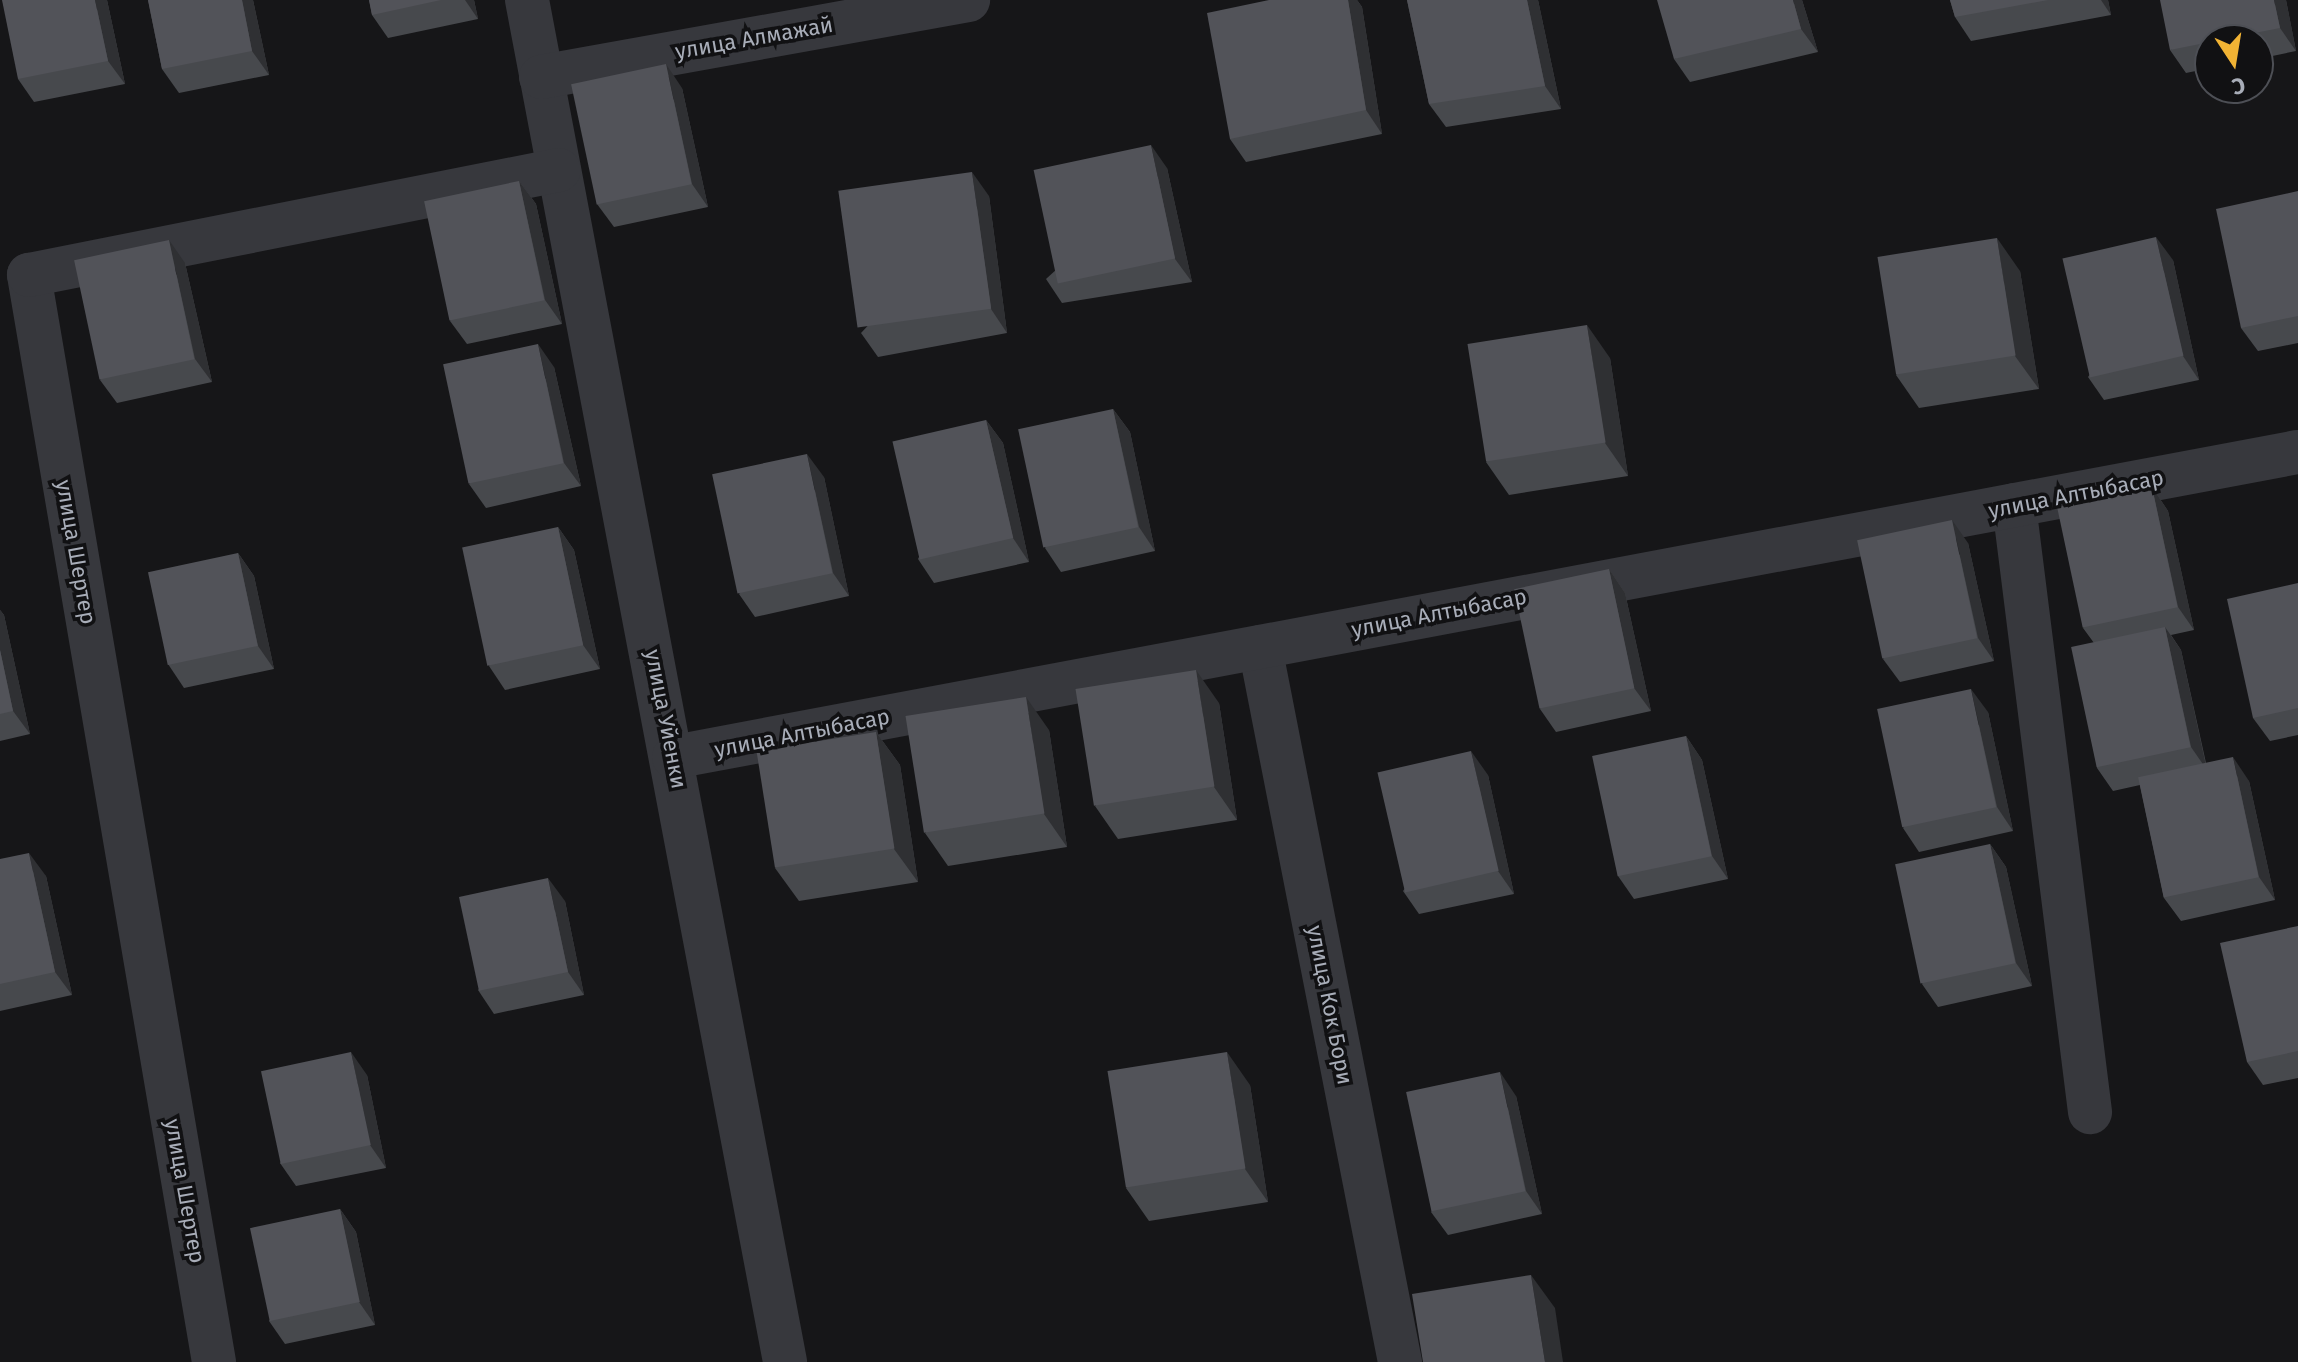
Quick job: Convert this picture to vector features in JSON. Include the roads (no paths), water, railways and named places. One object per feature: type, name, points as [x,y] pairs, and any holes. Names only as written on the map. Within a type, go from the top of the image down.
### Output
[{"type":"street","name":"улица Уйенки","points":[[527,0],[674,757],[785,1362]]},
{"type":"street","name":"улица Алмажай","points":[[541,77],[968,0]]},
{"type":"street","name":"улица Шертер","points":[[214,1362],[29,275],[559,170]]},
{"type":"street","name":"улица Алтыбасар","points":[[674,757],[2298,452]]},
{"type":"street","points":[[2014,505],[2090,1112]]},
{"type":"street","name":"улица Кок Бори","points":[[1260,647],[1400,1362]]}]
